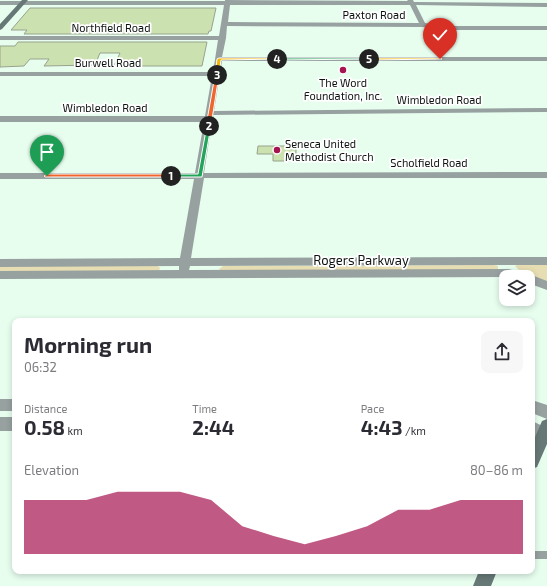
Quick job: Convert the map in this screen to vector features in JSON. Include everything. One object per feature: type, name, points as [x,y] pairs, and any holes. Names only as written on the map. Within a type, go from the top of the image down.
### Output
[{"type":"street","points":[[184,268],[228,1]]},
{"type":"street","points":[[0,3],[228,1],[547,4]]},
{"type":"street","points":[[0,28],[24,2]]},
{"type":"street","points":[[411,2],[423,25]]},
{"type":"street","name":"Paxton Road","points":[[225,24],[423,25],[443,28],[547,28]]},
{"type":"street","name":"Northfield Road","points":[[0,38],[223,38]]},
{"type":"street","points":[[219,59],[547,59]]},
{"type":"street","name":"Burwell Road","points":[[0,74],[217,74]]},
{"type":"street","name":"Wimbledon Road","points":[[0,119],[547,110]]},
{"type":"street","name":"Scholfield Road","points":[[0,176],[547,174]]},
{"type":"street","points":[[504,262],[507,270]]},
{"type":"street","name":"Rogers Parkway","points":[[214,268],[547,262]]},
{"type":"street","name":"Rogers Parkway","points":[[0,263],[184,268],[499,273]]},
{"type":"street","name":"Rogers Parkway","points":[[0,275],[184,268]]},
{"type":"street","points":[[535,281],[547,286]]},
{"type":"street","points":[[0,405],[12,405]]},
{"type":"street","points":[[535,407],[547,412]]},
{"type":"street","points":[[0,424],[12,424]]},
{"type":"street","points":[[535,451],[541,429]]},
{"type":"street","points":[[482,586],[487,574]]},
{"type":"lane","points":[[535,555],[547,555]]},
{"type":"shaded area","points":[[547,264],[547,283],[535,278],[535,270],[519,270],[515,266]]},
{"type":"shaded area","points":[[0,266],[158,266],[160,268],[159,271],[0,272]]},
{"type":"shaded area","points":[[223,266],[498,266],[498,270],[219,269]]},
{"type":"building","points":[[30,8],[216,8],[211,31],[209,31],[208,34],[24,34],[27,30],[11,30]]},
{"type":"building","points":[[18,42],[207,42],[202,66],[114,66],[120,53],[100,53],[95,65],[44,66],[49,59],[30,59],[24,66],[0,67],[0,46],[15,46]]},
{"type":"building","name":"Seneca United Methodist Church","points":[[258,146],[296,146],[296,161],[273,161],[273,154],[257,154]]},
{"type":"place","name":"The Word Foundation, Inc.","points":[[343,70]]},
{"type":"place","name":"Seneca United Methodist Church","points":[[277,150]]},
{"type":"route","points":[[47,176],[200,176],[219,59],[440,59]]}]
